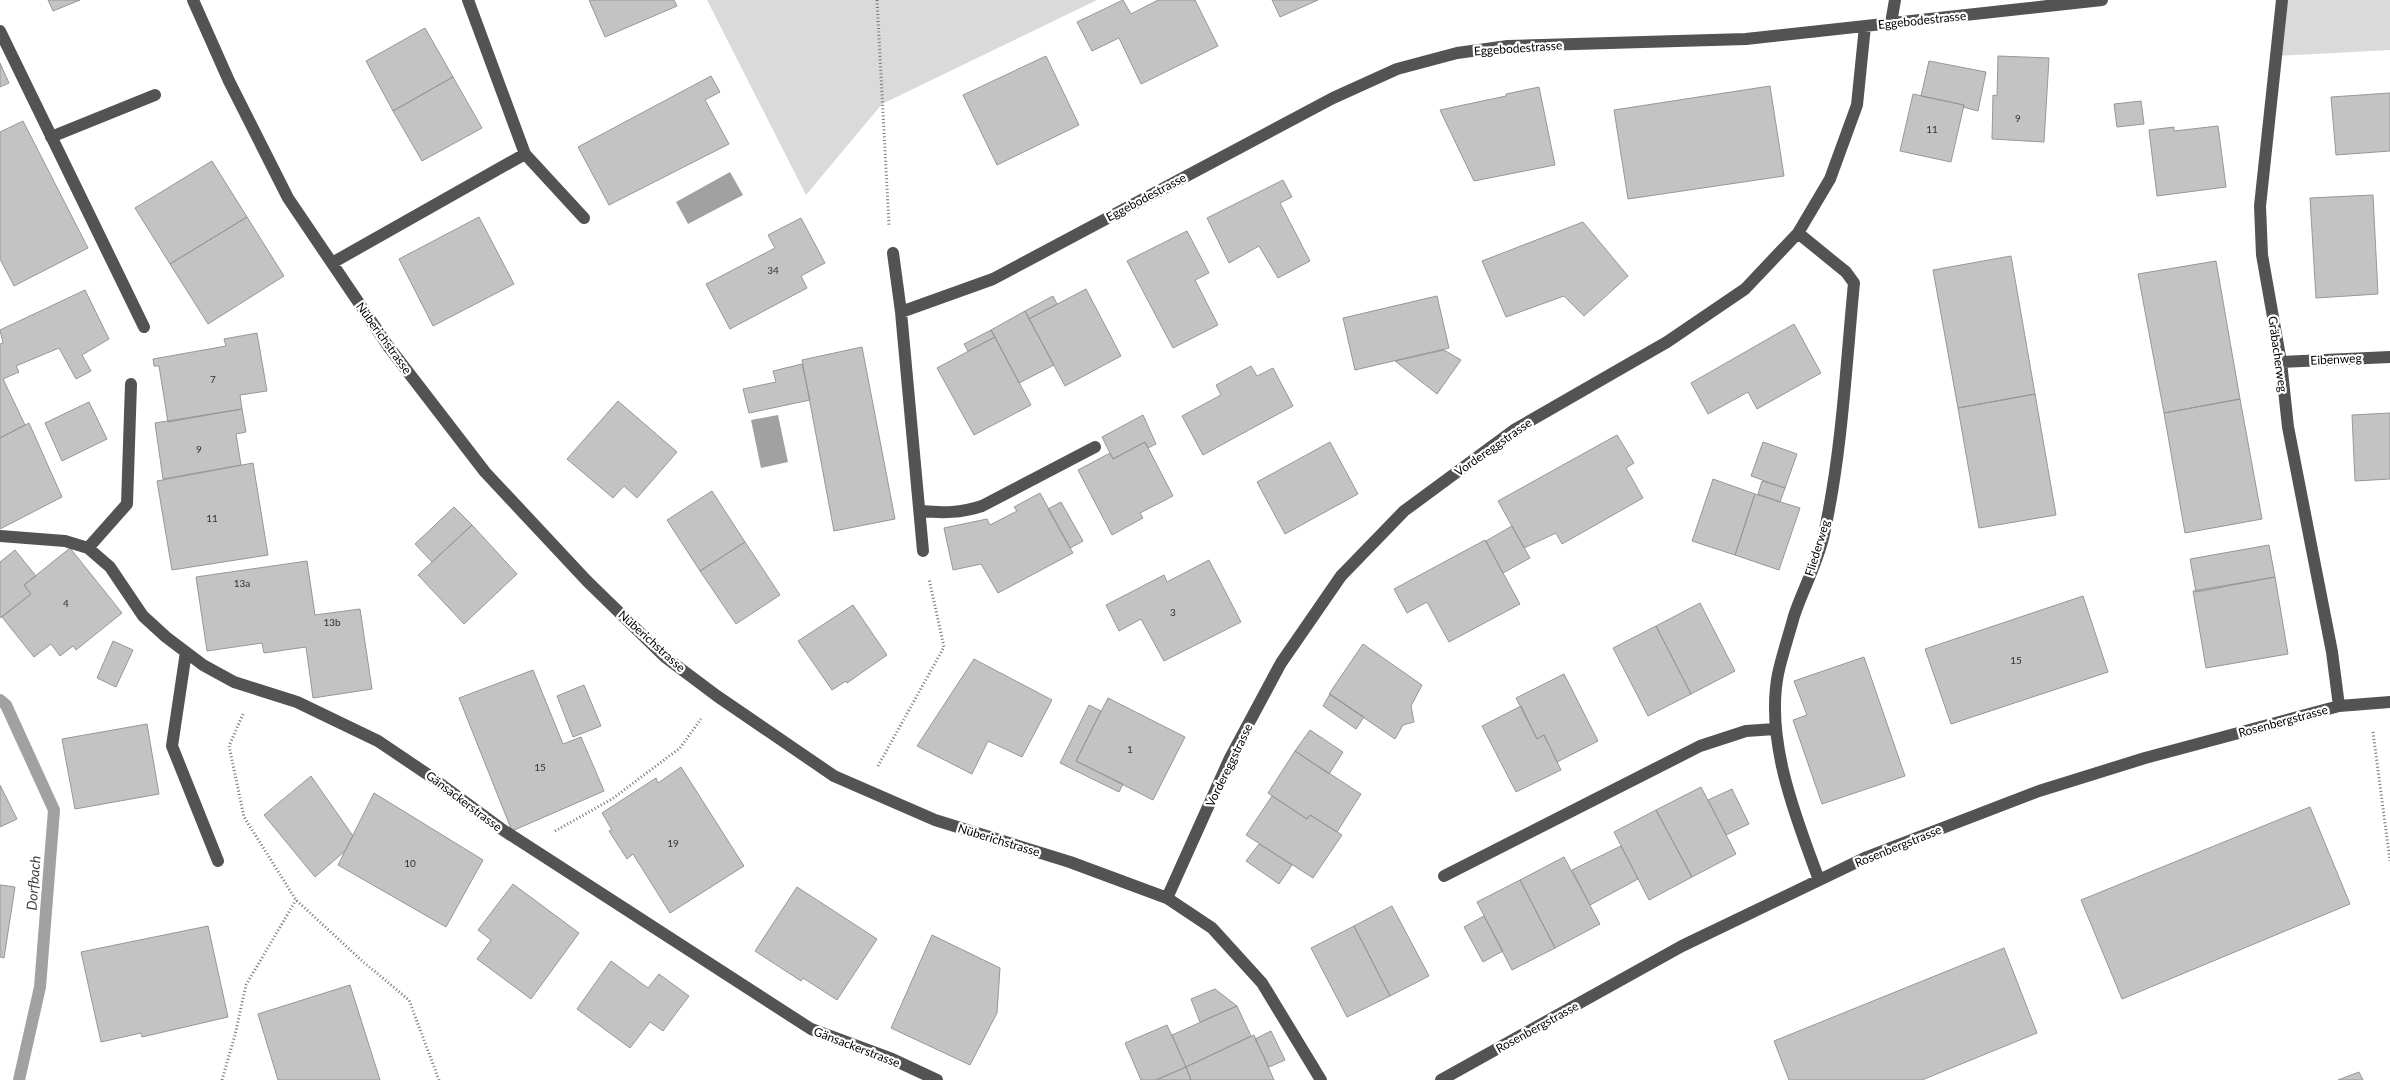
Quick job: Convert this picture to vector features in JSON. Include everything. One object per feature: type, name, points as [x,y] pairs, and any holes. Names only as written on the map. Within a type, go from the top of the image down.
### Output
[{"type":"street","name":"Nüberichstrasse","points":[[193,0],[229,81],[288,198],[388,346],[484,472],[587,581],[658,650],[718,696],[834,776],[936,820],[1070,862],[1167,898],[1212,928],[1262,983],[1321,1080]]},
{"type":"street","points":[[468,0],[526,154],[584,218]]},
{"type":"street","points":[[1891,23],[1895,0]]},
{"type":"street","name":"Eggebodestrasse","points":[[901,312],[993,278],[1333,98],[1397,69],[1458,53],[1508,46],[1746,39],[2102,0]]},
{"type":"street","name":"Gräbacherweg","points":[[2282,0],[2260,206],[2262,255],[2281,362],[2288,427],[2332,652],[2339,706]]},
{"type":"street","name":"Vordereggstrasse","points":[[1167,898],[1230,758],[1276,671],[1341,576],[1404,511],[1514,430],[1667,342],[1745,289],[1798,233],[1830,179],[1857,105],[1865,26]]},
{"type":"street","points":[[0,31],[144,327]]},
{"type":"street","points":[[51,137],[156,95]]},
{"type":"street","points":[[332,264],[526,154]]},
{"type":"street","name":"Fliederweg","points":[[1798,233],[1846,272],[1854,283],[1830,502],[1824,537],[1795,614],[1778,676],[1775,729],[1780,760],[1803,838],[1819,880]]},
{"type":"street","points":[[893,253],[901,312],[921,511],[923,551]]},
{"type":"street","name":"Eibenweg","points":[[2281,362],[2390,357]]},
{"type":"street","points":[[88,548],[127,504],[131,384]]},
{"type":"street","points":[[921,511],[965,512],[982,506],[1095,447]]},
{"type":"street","name":"Gänsackerstrasse","points":[[0,536],[65,541],[88,548],[110,567],[143,616],[186,652],[234,682],[297,702],[378,742],[427,774],[528,847],[811,1029],[892,1059],[937,1080]]},
{"type":"street","points":[[186,652],[172,746],[218,861]]},
{"type":"street","name":"Rosenbergstrasse","points":[[1441,1080],[1682,946],[1866,856],[2039,792],[2145,758],[2339,706],[2390,702]]},
{"type":"street","points":[[1444,876],[1700,746],[1746,730],[1775,729]]},
{"type":"path","points":[[877,0],[887,214],[893,253]]},
{"type":"path","points":[[864,789],[944,647],[923,551]]},
{"type":"path","points":[[254,688],[229,746],[244,817],[296,900],[361,960],[409,1000],[439,1080]]},
{"type":"path","points":[[528,847],[612,799],[680,748],[718,696]]},
{"type":"path","points":[[2369,704],[2390,861]]},
{"type":"path","points":[[222,1080],[235,1035],[246,985],[296,900]]},
{"type":"shaded area","points":[[707,0],[1097,0],[882,104],[806,195]]},
{"type":"shaded area","points":[[2282,0],[2390,0],[2390,50],[2276,56]]},
{"type":"shaded area","points":[[730,172],[743,195],[688,224],[676,202]]},
{"type":"shaded area","points":[[778,415],[788,462],[761,468],[751,420]]},
{"type":"building","points":[[48,0],[80,0],[53,11]]},
{"type":"building","points":[[589,0],[674,0],[677,6],[605,37]]},
{"type":"building","points":[[1123,0],[1131,14],[1158,0],[1195,0],[1218,46],[1141,84],[1119,38],[1092,51],[1077,22]]},
{"type":"building","points":[[1272,0],[1318,0],[1280,17]]},
{"type":"building","points":[[425,28],[453,77],[393,111],[366,61]]},
{"type":"building","points":[[1046,56],[1079,125],[997,165],[963,95]]},
{"type":"building","points":[[1998,56],[2049,58],[2044,142],[1992,139],[1993,95],[1997,96]]},
{"type":"building","points":[[1929,61],[1986,72],[1978,111],[1963,107],[1964,105],[1921,96]]},
{"type":"building","points":[[0,63],[9,83],[0,87]]},
{"type":"building","points":[[711,76],[720,92],[705,100],[729,144],[609,205],[578,147]]},
{"type":"building","points":[[453,77],[482,128],[422,161],[393,111]]},
{"type":"building","points":[[1770,86],[1784,176],[1628,199],[1614,110]]},
{"type":"building","points":[[1539,87],[1555,165],[1474,181],[1440,110]]},
{"type":"building","points":[[2390,93],[2390,151],[2336,155],[2331,97]]},
{"type":"building","points":[[1913,94],[1964,105],[1951,162],[1900,151]]},
{"type":"building","points":[[2141,101],[2144,124],[2117,127],[2114,104]]},
{"type":"building","points":[[23,121],[88,248],[14,286],[0,259],[0,132]]},
{"type":"building","points":[[2218,126],[2226,187],[2157,196],[2149,130],[2174,127],[2174,131]]},
{"type":"building","points":[[212,161],[247,217],[170,264],[135,208]]},
{"type":"building","points":[[1283,180],[1292,197],[1280,203],[1310,261],[1278,278],[1259,246],[1229,263],[1207,218]]},
{"type":"building","points":[[2373,195],[2378,294],[2316,298],[2310,198]]},
{"type":"building","points":[[247,217],[284,276],[208,324],[170,264]]},
{"type":"building","points":[[479,217],[514,284],[433,326],[399,259]]},
{"type":"building","points":[[801,218],[825,263],[801,276],[807,288],[730,329],[706,284],[775,248],[768,235]]},
{"type":"building","points":[[1583,222],[1628,276],[1584,316],[1564,296],[1506,317],[1482,261]]},
{"type":"building","points":[[1187,231],[1209,273],[1195,280],[1218,325],[1173,348],[1127,261]]},
{"type":"building","points":[[2011,256],[2035,394],[1958,408],[1933,270]]},
{"type":"building","points":[[2216,261],[2240,399],[2164,413],[2138,274]]},
{"type":"building","points":[[1086,289],[1121,356],[1065,386],[1029,319]]},
{"type":"building","points":[[85,290],[109,339],[82,355],[91,371],[76,379],[59,348],[16,366],[19,372],[3,379],[25,425],[0,438],[0,344],[3,343],[0,330]]},
{"type":"building","points":[[1053,296],[1057,304],[1029,319],[1025,311]]},
{"type":"building","points":[[1437,296],[1449,348],[1355,370],[1343,318]]},
{"type":"building","points":[[1025,311],[1054,365],[1019,383],[991,330]]},
{"type":"building","points":[[1794,324],[1821,373],[1757,409],[1748,392],[1708,414],[1691,383]]},
{"type":"building","points":[[991,330],[995,337],[968,351],[964,344]]},
{"type":"building","points":[[257,333],[267,391],[240,395],[242,409],[168,422],[159,366],[154,366],[153,359],[226,346],[224,339]]},
{"type":"building","points":[[995,337],[1031,405],[974,435],[937,368]]},
{"type":"building","points":[[862,347],[895,519],[834,531],[802,360]]},
{"type":"building","points":[[1444,350],[1461,360],[1437,394],[1395,361]]},
{"type":"building","points":[[802,364],[810,400],[749,413],[743,389],[776,382],[773,371]]},
{"type":"building","points":[[1251,366],[1257,376],[1273,368],[1293,406],[1203,455],[1182,416],[1221,395],[1216,385]]},
{"type":"building","points":[[2035,394],[2056,515],[1979,528],[1958,408]]},
{"type":"building","points":[[2240,399],[2262,519],[2185,533],[2164,413]]},
{"type":"building","points":[[618,401],[677,452],[637,498],[624,486],[613,498],[567,459]]},
{"type":"building","points":[[89,402],[107,439],[62,461],[45,423]]},
{"type":"building","points":[[242,409],[246,432],[236,434],[241,465],[163,479],[155,423]]},
{"type":"building","points":[[2390,413],[2390,479],[2355,481],[2352,415]]},
{"type":"building","points":[[1143,415],[1156,444],[1148,448],[1145,442],[1113,459],[1102,437]]},
{"type":"building","points":[[29,423],[62,497],[0,529],[0,438]]},
{"type":"building","points":[[1617,435],[1634,463],[1626,468],[1643,498],[1562,544],[1556,533],[1524,548],[1498,501]]},
{"type":"building","points":[[1145,442],[1173,496],[1140,513],[1143,518],[1112,535],[1078,470],[1110,453],[1113,459]]},
{"type":"building","points":[[1330,442],[1358,494],[1285,534],[1257,482]]},
{"type":"building","points":[[1763,442],[1797,454],[1785,488],[1751,476]]},
{"type":"building","points":[[253,463],[268,555],[172,570],[157,481]]},
{"type":"building","points":[[1713,479],[1755,494],[1735,555],[1692,541]]},
{"type":"building","points":[[1762,481],[1785,488],[1780,502],[1758,494]]},
{"type":"building","points":[[712,491],[745,542],[700,571],[667,520]]},
{"type":"building","points":[[1040,493],[1073,553],[998,593],[981,564],[953,570],[944,528],[987,519],[990,525],[1017,511],[1014,507]]},
{"type":"building","points":[[1755,494],[1800,508],[1779,570],[1735,555]]},
{"type":"building","points":[[1061,502],[1083,541],[1070,548],[1048,509]]},
{"type":"building","points":[[454,507],[472,525],[432,562],[415,544]]},
{"type":"building","points":[[472,525],[517,574],[464,624],[418,575]]},
{"type":"building","points":[[1512,526],[1530,558],[1503,573],[1486,541]]},
{"type":"building","points":[[1485,540],[1520,604],[1449,642],[1427,602],[1407,613],[1394,589]]},
{"type":"building","points":[[745,542],[780,595],[736,624],[700,571]]},
{"type":"building","points":[[2269,545],[2275,577],[2196,592],[2190,559]]},
{"type":"building","points":[[70,548],[122,613],[76,650],[73,646],[60,656],[51,644],[34,657],[2,617],[31,594],[24,585]]},
{"type":"building","points":[[15,550],[36,576],[24,585],[31,594],[0,618],[0,562]]},
{"type":"building","points":[[1209,560],[1241,622],[1164,661],[1141,619],[1119,631],[1106,605],[1164,575],[1167,582]]},
{"type":"building","points":[[307,561],[315,615],[360,609],[372,689],[313,698],[306,647],[264,653],[262,643],[207,651],[196,577]]},
{"type":"building","points":[[2275,577],[2288,654],[2206,668],[2193,591]]},
{"type":"building","points":[[2083,596],[2108,672],[1951,724],[1925,649]]},
{"type":"building","points":[[1700,603],[1735,671],[1691,694],[1656,626]]},
{"type":"building","points":[[853,605],[887,655],[847,683],[846,681],[832,690],[798,641]]},
{"type":"building","points":[[1656,626],[1691,694],[1648,716],[1613,648]]},
{"type":"building","points":[[113,641],[133,650],[116,687],[97,678]]},
{"type":"building","points":[[1363,644],[1422,685],[1411,706],[1414,722],[1403,725],[1395,739],[1329,694]]},
{"type":"building","points":[[1864,657],[1905,776],[1822,804],[1793,720],[1807,715],[1794,681]]},
{"type":"building","points":[[974,659],[1052,700],[1022,757],[988,741],[972,774],[917,746]]},
{"type":"building","points":[[533,670],[563,744],[581,737],[604,791],[512,831],[459,698]]},
{"type":"building","points":[[1564,674],[1598,741],[1557,762],[1544,735],[1537,739],[1516,698]]},
{"type":"building","points":[[584,685],[601,726],[573,737],[557,696]]},
{"type":"building","points":[[1330,694],[1364,717],[1356,729],[1323,706]]},
{"type":"building","points":[[1108,698],[1185,737],[1153,800],[1076,761]]},
{"type":"building","points":[[1089,705],[1101,711],[1076,761],[1123,784],[1119,792],[1060,763]]},
{"type":"building","points":[[1521,706],[1537,739],[1544,735],[1561,770],[1516,792],[1482,726]]},
{"type":"building","points":[[147,724],[159,794],[75,809],[62,739]]},
{"type":"building","points":[[1310,730],[1343,752],[1329,774],[1295,751]]},
{"type":"building","points":[[1295,751],[1361,794],[1337,832],[1310,815],[1307,819],[1268,793]]},
{"type":"building","points":[[681,767],[744,866],[670,913],[633,854],[627,859],[609,831],[612,830],[602,813],[656,778],[658,783]]},
{"type":"building","points":[[311,776],[353,836],[345,851],[315,877],[264,815]]},
{"type":"building","points":[[0,785],[17,819],[0,827]]},
{"type":"building","points":[[1701,787],[1736,854],[1692,877],[1656,810]]},
{"type":"building","points":[[1732,789],[1749,824],[1726,835],[1708,800]]},
{"type":"building","points":[[374,793],[483,860],[446,927],[338,865]]},
{"type":"building","points":[[1272,796],[1307,819],[1310,815],[1342,835],[1313,878],[1246,835]]},
{"type":"building","points":[[2310,807],[2350,904],[2122,999],[2081,900]]},
{"type":"building","points":[[1656,810],[1692,877],[1649,900],[1614,832]]},
{"type":"building","points":[[1259,844],[1292,865],[1279,884],[1246,861]]},
{"type":"building","points":[[1621,846],[1638,879],[1590,905],[1572,870]]},
{"type":"building","points":[[1564,857],[1600,924],[1555,948],[1520,880]]},
{"type":"building","points":[[1520,880],[1555,948],[1512,970],[1477,902]]},
{"type":"building","points":[[513,884],[579,933],[531,999],[477,959],[491,940],[478,930]]},
{"type":"building","points":[[0,885],[15,887],[4,958],[0,957]]},
{"type":"building","points":[[797,887],[877,939],[837,1000],[803,978],[801,981],[755,951]]},
{"type":"building","points":[[1392,906],[1429,976],[1390,996],[1354,926]]},
{"type":"building","points":[[1484,916],[1503,951],[1483,962],[1464,927]]},
{"type":"building","points":[[208,926],[228,1017],[142,1037],[141,1033],[101,1042],[81,952]]},
{"type":"building","points":[[1354,926],[1390,996],[1347,1017],[1311,948]]},
{"type":"building","points":[[932,935],[1000,968],[997,1013],[970,1065],[891,1028]]},
{"type":"building","points":[[2004,948],[2037,1033],[1922,1080],[1789,1080],[1774,1041]]},
{"type":"building","points":[[611,961],[648,988],[659,974],[689,996],[663,1031],[650,1022],[630,1048],[577,1009]]},
{"type":"building","points":[[350,985],[380,1080],[278,1080],[258,1014]]},
{"type":"building","points":[[1215,989],[1237,1006],[1200,1022],[1191,999]]},
{"type":"building","points":[[1237,1006],[1251,1036],[1186,1067],[1172,1035]]},
{"type":"building","points":[[1167,1025],[1186,1067],[1156,1080],[1141,1080],[1125,1043]]},
{"type":"building","points":[[1271,1031],[1285,1060],[1269,1067],[1255,1039]]},
{"type":"building","points":[[1254,1035],[1274,1080],[1191,1080],[1186,1067]]},
{"type":"building","points":[[1186,1067],[1191,1080],[1156,1080]]},
{"type":"building","points":[[2359,1072],[2363,1080],[2338,1080]]},
{"type":"waterway","name":"Dorfbach","points":[[0,700],[6,705],[54,810],[40,987],[19,1080]]}]
